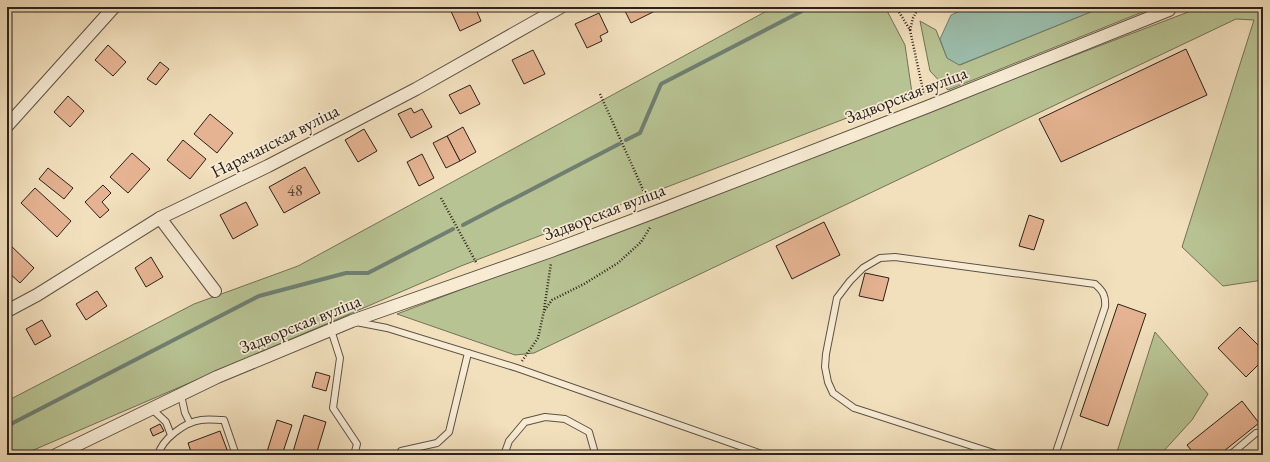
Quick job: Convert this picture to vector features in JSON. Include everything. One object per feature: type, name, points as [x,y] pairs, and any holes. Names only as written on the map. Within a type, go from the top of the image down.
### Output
[{"type":"street","points":[[7,126],[114,7]]},
{"type":"street","name":"Нарачанская вуліца","points":[[7,311],[37,295],[160,218],[268,166],[416,89],[561,7]]},
{"type":"street","name":"Задворская вуліца","points":[[56,455],[217,377],[352,321],[551,251],[658,211],[927,107],[1169,8]]},
{"type":"street","points":[[160,218],[215,291]]},
{"type":"lane","points":[[1000,455],[854,408],[834,393],[828,382],[825,367],[837,298],[850,281],[863,268],[880,258],[895,256],[1095,284],[1102,290],[1105,299],[1105,307],[1055,455]]},
{"type":"lane","points":[[352,321],[387,328],[517,368],[765,455]]},
{"type":"lane","points":[[331,330],[340,358],[333,408],[357,444],[354,455]]},
{"type":"lane","points":[[399,455],[401,451],[437,443],[449,432],[468,353]]},
{"type":"lane","points":[[181,395],[185,413],[190,424]]},
{"type":"lane","points":[[152,409],[166,422],[171,435]]},
{"type":"lane","points":[[504,455],[509,441],[525,422],[545,417],[565,419],[589,432],[595,453],[598,455]]},
{"type":"lane","points":[[158,455],[158,452],[171,435],[190,424],[201,420],[224,420],[236,455]]},
{"type":"lane","points":[[1230,455],[1256,433],[1263,432]]},
{"type":"path","points":[[896,7],[910,30],[927,107]]},
{"type":"path","points":[[910,30],[913,18],[919,7]]},
{"type":"path","points":[[544,312],[552,300],[584,284],[618,263],[641,242],[658,211],[600,94]]},
{"type":"path","points":[[441,198],[483,275]]},
{"type":"path","points":[[517,368],[538,338],[544,312],[550,272],[551,251]]},
{"type":"shaded area","points":[[774,7],[885,7],[905,45],[912,93],[461,266],[22,455],[7,455],[7,401],[194,304],[298,266]]},
{"type":"shaded area","points":[[969,7],[1103,7],[959,65],[947,58],[940,39],[951,15]]},
{"type":"shaded area","points":[[1103,7],[1144,7],[1145,11],[948,90],[930,71],[920,21],[936,30],[947,58],[960,65]]},
{"type":"shaded area","points":[[1197,7],[1263,7],[1263,280],[1223,286],[1182,247],[1254,20],[1236,19],[534,353],[515,355],[397,314],[1196,9]]},
{"type":"shaded area","points":[[1155,332],[1208,394],[1192,420],[1160,455],[1116,455]]},
{"type":"building","points":[[449,7],[475,7],[481,21],[460,31]]},
{"type":"building","points":[[623,7],[653,7],[655,11],[631,23]]},
{"type":"building","points":[[599,13],[608,32],[600,36],[602,41],[587,48],[575,24]]},
{"type":"building","points":[[108,45],[126,62],[113,76],[95,60]]},
{"type":"building","points":[[1186,49],[1207,95],[1061,162],[1039,119]]},
{"type":"building","points":[[533,50],[545,74],[524,84],[512,60]]},
{"type":"building","points":[[160,62],[169,69],[156,85],[147,79]]},
{"type":"building","points":[[470,85],[480,104],[460,114],[449,95]]},
{"type":"building","points":[[68,96],[84,111],[70,127],[54,112]]},
{"type":"building","points":[[411,108],[414,113],[422,109],[432,127],[411,138],[398,114]]},
{"type":"building","points":[[210,114],[233,133],[217,153],[194,134]]},
{"type":"building","points":[[463,127],[476,152],[460,161],[447,136]]},
{"type":"building","points":[[364,129],[377,151],[358,162],[345,140]]},
{"type":"building","points":[[447,136],[460,161],[446,168],[433,143]]},
{"type":"building","points":[[183,140],[206,159],[190,179],[167,160]]},
{"type":"building","points":[[132,153],[150,169],[128,193],[110,177]]},
{"type":"building","points":[[422,154],[434,178],[419,186],[407,162]]},
{"type":"building","points":[[305,167],[320,193],[284,213],[269,187]]},
{"type":"building","points":[[48,168],[73,188],[64,199],[39,179]]},
{"type":"building","points":[[103,185],[111,193],[102,202],[109,210],[100,218],[85,202]]},
{"type":"building","points":[[35,188],[71,221],[57,237],[21,203]]},
{"type":"building","points":[[246,202],[258,225],[233,239],[220,215]]},
{"type":"building","points":[[1029,215],[1044,220],[1034,250],[1019,246]]},
{"type":"building","points":[[824,222],[840,255],[792,279],[776,246]]},
{"type":"building","points":[[7,242],[34,268],[20,283],[7,271]]},
{"type":"building","points":[[151,257],[163,277],[146,287],[135,268]]},
{"type":"building","points":[[865,273],[889,278],[883,301],[859,296]]},
{"type":"building","points":[[97,291],[107,306],[86,320],[76,304]]},
{"type":"building","points":[[1118,304],[1146,314],[1108,426],[1080,416]]},
{"type":"building","points":[[42,320],[51,336],[35,345],[26,329]]},
{"type":"building","points":[[1240,327],[1263,350],[1263,360],[1246,377],[1218,348]]},
{"type":"building","points":[[316,372],[330,376],[326,391],[312,387]]},
{"type":"building","points":[[1242,401],[1259,423],[1219,455],[1195,455],[1187,445]]},
{"type":"building","points":[[304,415],[326,422],[316,455],[292,455]]},
{"type":"building","points":[[277,420],[292,425],[282,455],[266,455]]},
{"type":"building","points":[[160,424],[164,431],[153,436],[150,429]]},
{"type":"building","points":[[220,431],[229,455],[192,455],[188,443]]},
{"type":"waterway","points":[[626,140],[640,133],[661,84],[802,11]]},
{"type":"waterway","points":[[463,225],[619,144]]},
{"type":"waterway","points":[[7,426],[259,296],[346,273],[368,273],[453,229]]}]
